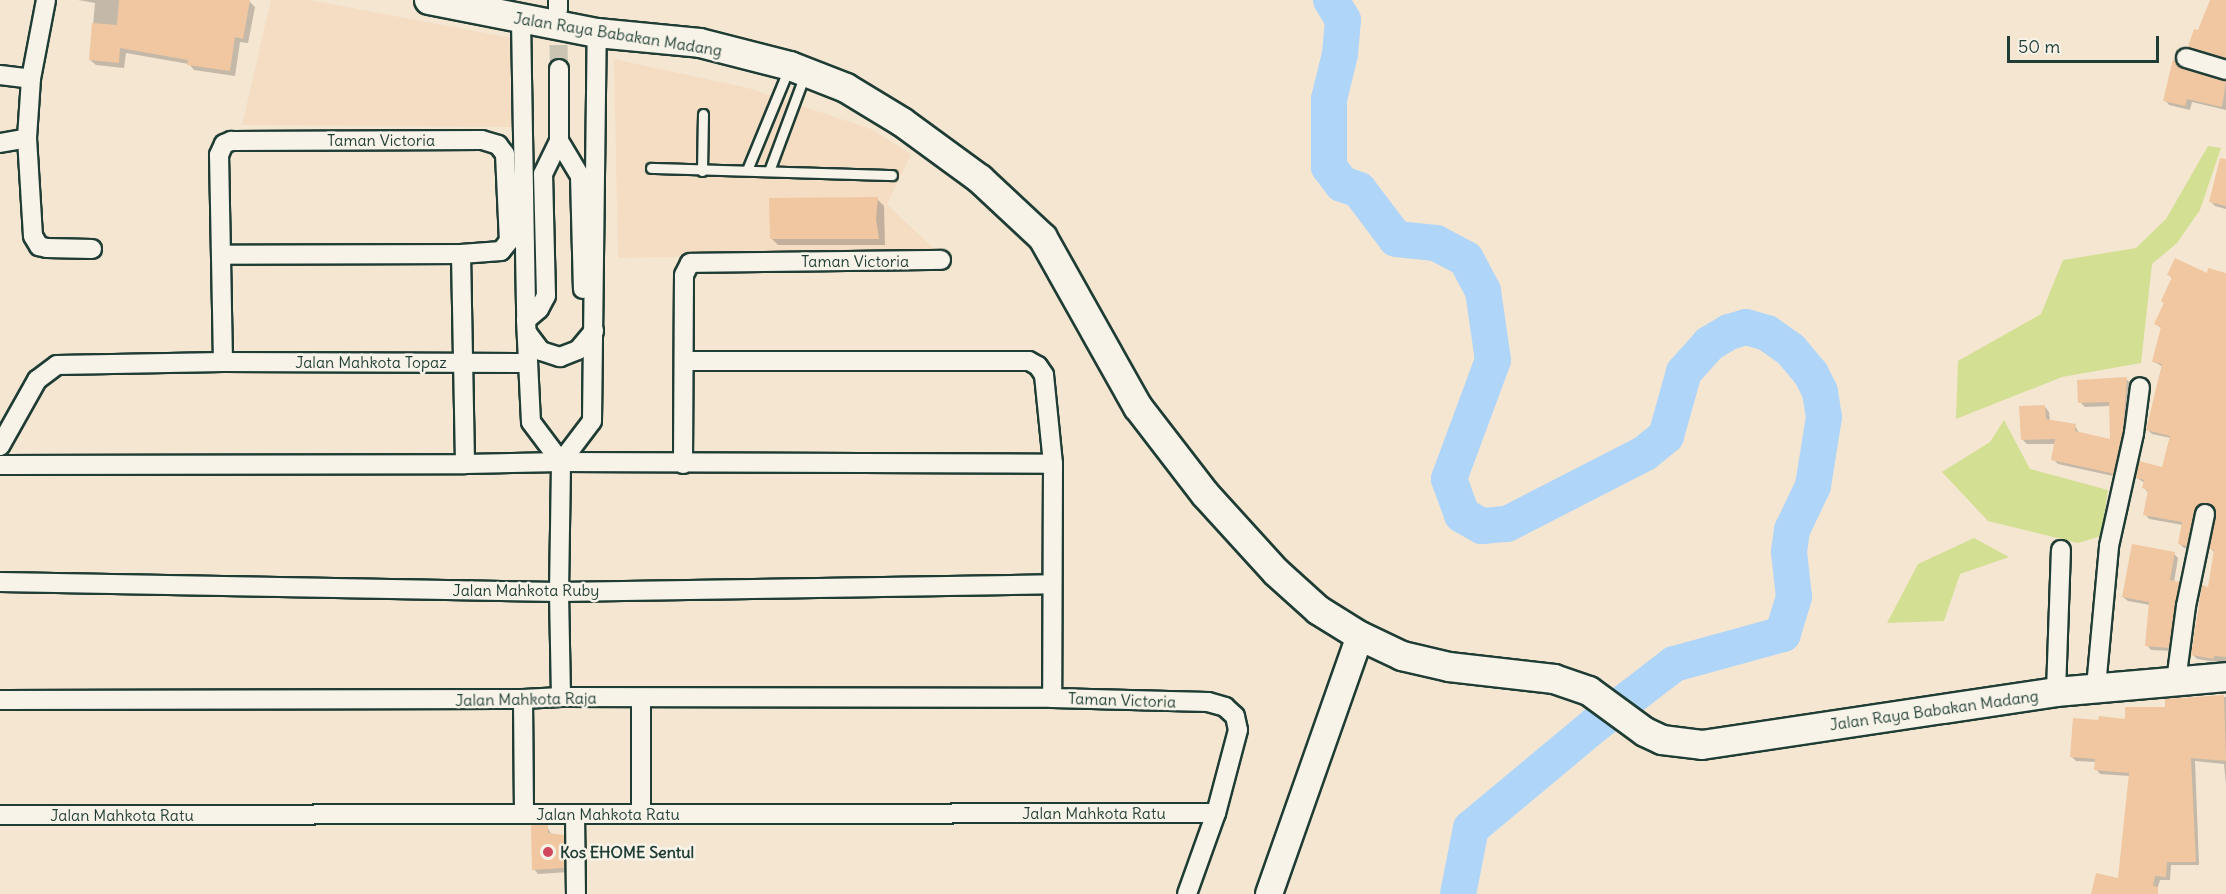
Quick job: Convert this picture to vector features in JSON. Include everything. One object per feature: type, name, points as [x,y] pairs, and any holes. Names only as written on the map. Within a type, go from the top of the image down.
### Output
[{"type":"main road","name":"Jalan Raya Babakan Madang","points":[[429,0],[521,20],[597,33],[700,43],[798,69],[846,88],[902,122],[980,179],[1043,238],[1138,407],[1205,494],[1276,572],[1318,610],[1360,636],[1402,656],[1449,667],[1554,679],[1589,691],[1646,732],[1662,740],[1702,745],[2056,692],[2226,676]]},
{"type":"street","points":[[46,0],[31,79],[27,138],[33,236],[36,243],[47,248],[92,249]]},
{"type":"street","points":[[521,20],[531,422],[561,462]]},
{"type":"street","points":[[561,697],[559,592],[561,462],[592,421],[597,33]]},
{"type":"street","points":[[2186,58],[2226,70]]},
{"type":"street","points":[[527,327],[546,296],[543,174],[559,141],[559,69]]},
{"type":"street","points":[[0,75],[31,79]]},
{"type":"street","points":[[0,143],[27,138]]},
{"type":"street","name":"Taman Victoria","points":[[221,255],[495,253],[506,247],[508,241],[505,154],[498,145],[491,141],[231,141],[224,144],[219,155],[223,362]]},
{"type":"street","points":[[559,141],[580,176],[584,299],[594,324]]},
{"type":"street","points":[[461,254],[465,464]]},
{"type":"street","name":"Taman Victoria","points":[[684,464],[684,275],[690,263],[941,260]]},
{"type":"street","points":[[527,327],[542,351],[560,357],[578,350],[594,324]]},
{"type":"street","name":"Taman Victoria","points":[[684,361],[1029,361],[1038,366],[1044,375],[1053,464],[1052,698],[1208,702],[1225,707],[1235,716],[1238,730],[1216,813],[1187,894]]},
{"type":"street","points":[[0,446],[37,380],[57,365],[223,362]]},
{"type":"street","name":"Jalan Mahkota Topaz","points":[[223,362],[519,363]]},
{"type":"street","points":[[2096,687],[2109,546],[2134,433],[2140,387]]},
{"type":"street","points":[[0,465],[561,462],[1053,464]]},
{"type":"street","points":[[2176,681],[2186,606],[2205,514]]},
{"type":"street","points":[[2056,692],[2061,550]]},
{"type":"street","name":"Jalan Mahkota Ruby","points":[[0,582],[559,592],[1052,584]]},
{"type":"street","points":[[1269,894],[1360,636]]},
{"type":"street","name":"Jalan Mahkota Raja","points":[[0,700],[561,697],[641,699],[1052,698]]},
{"type":"street","points":[[523,699],[524,814]]},
{"type":"street","points":[[641,699],[641,813]]},
{"type":"street","name":"Jalan Mahkota Ratu","points":[[0,815],[1216,813]]},
{"type":"street","points":[[576,814],[576,894]]},
{"type":"lane","points":[[747,170],[798,69]]},
{"type":"lane","points":[[769,171],[798,69]]},
{"type":"lane","points":[[702,171],[703,114]]},
{"type":"lane","points":[[651,168],[892,175]]},
{"type":"shaded area","points":[[271,0],[310,0],[511,38],[512,127],[242,125]]},
{"type":"shaded area","points":[[614,59],[748,88],[871,129],[911,154],[887,204],[937,252],[618,258]]},
{"type":"green space","points":[[2208,146],[2221,148],[2200,210],[2177,243],[2152,264],[2141,363],[2062,377],[1956,419],[1958,361],[2041,314],[2063,260],[2136,248],[2166,219]]},
{"type":"green space","points":[[2004,420],[2030,469],[2108,490],[2101,536],[2078,543],[1988,521],[1942,472],[1990,442]]},
{"type":"green space","points":[[1974,538],[2009,557],[1960,574],[1944,621],[1887,623],[1918,564]]},
{"type":"building","points":[[119,0],[250,0],[243,39],[235,37],[230,71],[187,65],[188,60],[120,48],[119,63],[89,60],[92,23],[117,25]]},
{"type":"building","points":[[2210,0],[2226,0],[2226,58],[2188,47],[2194,29],[2198,30]]},
{"type":"building","points":[[2173,59],[2183,69],[2226,81],[2222,107],[2187,99],[2185,106],[2163,101]]},
{"type":"building","points":[[2220,158],[2226,159],[2226,206],[2209,202]]},
{"type":"building","points":[[878,197],[876,219],[879,239],[770,239],[769,198]]},
{"type":"building","points":[[2175,258],[2207,273],[2208,268],[2226,273],[2226,657],[2214,656],[2214,659],[2191,655],[2202,585],[2208,587],[2214,550],[2209,549],[2215,510],[2207,503],[2197,506],[2187,546],[2178,544],[2182,522],[2143,515],[2148,490],[2142,488],[2144,480],[2136,478],[2139,461],[2162,467],[2170,436],[2146,430],[2162,364],[2152,362],[2161,327],[2154,324],[2164,303],[2161,301],[2172,277],[2167,275]]},
{"type":"building","points":[[2127,377],[2123,431],[2113,477],[2111,473],[2051,460],[2055,439],[2021,440],[2019,406],[2045,405],[2046,419],[2076,424],[2075,431],[2110,439],[2109,402],[2078,403],[2077,380]]},
{"type":"building","points":[[2132,544],[2175,552],[2170,580],[2180,582],[2169,648],[2145,646],[2149,602],[2122,597]]},
{"type":"building","points":[[2224,695],[2226,761],[2191,758],[2196,862],[2167,862],[2166,877],[2155,876],[2153,886],[2158,887],[2158,894],[2091,894],[2096,873],[2118,878],[2129,773],[2094,770],[2095,759],[2070,757],[2073,718],[2098,720],[2099,716],[2125,719],[2125,707],[2165,707],[2165,699]]},
{"type":"building","name":"Kos EHOME Sentul","points":[[531,825],[548,825],[548,833],[564,835],[564,868],[532,870]]},
{"type":"waterway","points":[[1331,0],[1343,20],[1340,54],[1329,99],[1329,167],[1342,184],[1359,190],[1396,239],[1436,243],[1466,259],[1483,291],[1493,360],[1449,479],[1462,515],[1482,526],[1507,524],[1645,453],[1666,436],[1684,372],[1709,344],[1729,332],[1746,327],[1767,333],[1791,350],[1811,374],[1820,392],[1824,417],[1813,486],[1792,530],[1789,552],[1794,597],[1783,634],[1674,664],[1596,724],[1471,828],[1458,894]]},
{"type":"tunnel","points":[[558,18],[559,69]]},
{"type":"place","name":"Kos EHOME Sentul","points":[[548,852]]}]
